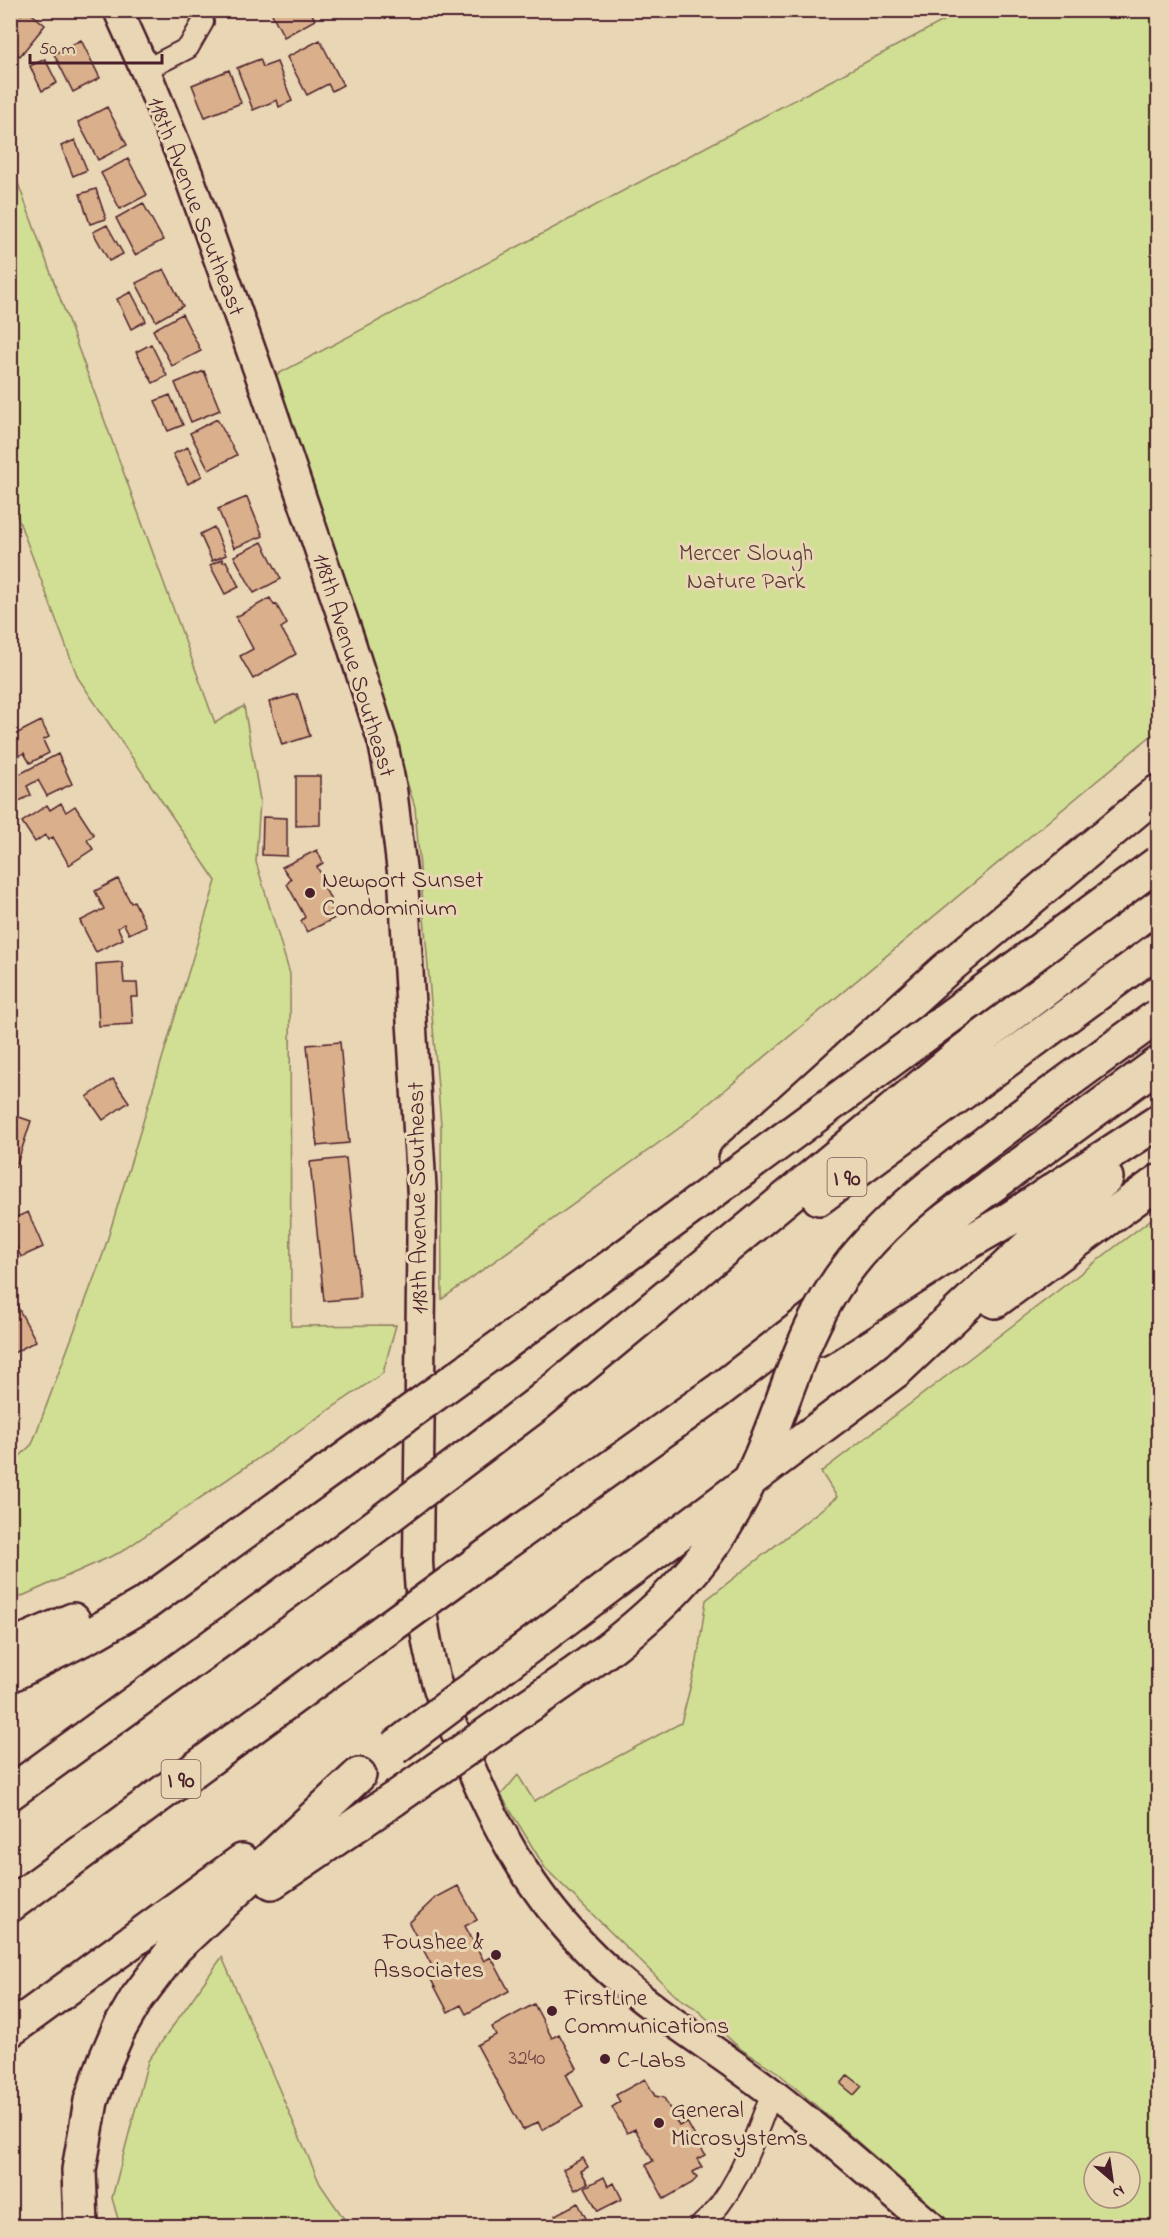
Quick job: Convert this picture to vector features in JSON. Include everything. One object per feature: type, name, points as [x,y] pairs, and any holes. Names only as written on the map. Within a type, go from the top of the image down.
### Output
[{"type":"highway","points":[[616,1263],[721,1173],[944,971],[1158,792]]},
{"type":"highway","points":[[10,1675],[96,1632],[147,1603],[616,1263],[1158,863]]},
{"type":"highway","points":[[536,1405],[964,1051],[1158,904]]},
{"type":"highway","name":"I 90","points":[[10,1793],[232,1633],[536,1405],[1158,949]]},
{"type":"highway","points":[[137,1998],[240,1905],[601,1654],[647,1618],[676,1590],[729,1521],[748,1487],[809,1334],[827,1298],[856,1258],[886,1225],[959,1163],[1158,1016]]},
{"type":"highway","name":"I 90","points":[[10,1905],[352,1654],[718,1391],[866,1278],[1158,1064]]},
{"type":"highway","points":[[718,1391],[775,1365],[969,1242],[1021,1212],[1158,1122]]},
{"type":"highway","points":[[898,1370],[1039,1236],[1158,1132]]},
{"type":"highway","points":[[10,2030],[360,1775],[898,1370],[1158,1182]]},
{"type":"highway","points":[[10,1647],[88,1613],[147,1583],[278,1508]]},
{"type":"highway","points":[[10,1772],[232,1633]]},
{"type":"highway","points":[[81,2226],[79,2170],[91,2101],[114,2041],[137,1998],[175,1948],[360,1775]]},
{"type":"street","name":"118th Avenue Southeast","points":[[118,10],[188,174],[280,430],[383,743],[392,789],[403,880],[422,1196],[419,1597],[439,1690],[483,1799],[502,1835],[544,1902],[609,1971],[665,2016],[772,2092],[931,2226]]},
{"type":"street","points":[[145,70],[188,48],[203,22]]},
{"type":"street","points":[[700,2226],[715,2213],[728,2196],[772,2092]]},
{"type":"green space","name":"Mercer Slough Nature Park","points":[[962,11],[1158,11],[1158,730],[678,1129],[442,1299],[441,1125],[415,807],[276,375]]},
{"type":"green space","points":[[11,164],[215,723],[244,706],[260,800],[256,862],[290,974],[291,1326],[396,1325],[383,1373],[121,1552],[11,1601],[11,1465],[32,1444],[103,1254],[216,881],[78,678],[11,500]]},
{"type":"green space","points":[[1158,1214],[1158,2226],[955,2226],[776,2071],[742,2050],[695,2008],[676,1996],[545,1868],[501,1795],[518,1775],[534,1801],[681,1723],[697,1661],[706,1600],[837,1497],[821,1472]]},
{"type":"green space","points":[[222,1957],[320,2184],[349,2226],[120,2226],[112,2198],[148,2061]]},
{"type":"building","points":[[10,10],[17,10],[21,14],[27,10],[45,25],[20,56],[10,48]]},
{"type":"building","points":[[270,10],[310,10],[315,20],[284,37]]},
{"type":"building","points":[[81,40],[100,78],[73,92],[54,54]]},
{"type":"building","points":[[320,40],[343,85],[332,91],[328,84],[307,95],[287,57]]},
{"type":"building","points":[[45,59],[57,83],[42,91],[30,66]]},
{"type":"building","points":[[260,59],[263,67],[277,62],[292,101],[279,107],[277,100],[253,110],[237,68]]},
{"type":"building","points":[[229,70],[241,103],[205,117],[192,85]]},
{"type":"building","points":[[107,107],[127,145],[98,160],[78,122]]},
{"type":"building","points":[[75,140],[87,170],[73,176],[61,146]]},
{"type":"building","points":[[128,159],[147,195],[120,209],[101,173]]},
{"type":"building","points":[[96,189],[106,219],[90,224],[80,194]]},
{"type":"building","points":[[143,203],[163,240],[135,255],[116,218]]},
{"type":"building","points":[[107,225],[123,254],[109,261],[93,232]]},
{"type":"building","points":[[164,269],[183,306],[156,321],[136,283]]},
{"type":"building","points":[[131,292],[146,321],[131,329],[117,299]]},
{"type":"building","points":[[182,314],[201,351],[172,366],[153,330]]},
{"type":"building","points":[[151,344],[167,376],[153,383],[136,352]]},
{"type":"building","points":[[204,371],[220,410],[191,422],[175,383]]},
{"type":"building","points":[[170,395],[183,425],[168,431],[155,401]]},
{"type":"building","points":[[217,419],[237,455],[209,470],[190,433]]},
{"type":"building","points":[[188,447],[202,476],[188,484],[173,454]]},
{"type":"building","points":[[247,497],[263,536],[234,548],[218,509]]},
{"type":"building","points":[[214,527],[226,555],[212,561],[200,534]]},
{"type":"building","points":[[262,542],[281,579],[254,593],[234,556]]},
{"type":"building","points":[[222,559],[223,562],[226,561],[239,587],[225,594],[210,565]]},
{"type":"building","points":[[270,598],[287,624],[281,628],[296,654],[253,679],[240,656],[253,649],[236,617]]},
{"type":"building","points":[[297,694],[310,736],[282,745],[269,702]]},
{"type":"building","points":[[41,721],[49,737],[43,740],[49,753],[30,763],[24,753],[14,758],[10,751],[10,737]]},
{"type":"building","points":[[58,754],[72,784],[47,796],[38,780],[27,786],[31,795],[10,806],[10,779]]},
{"type":"building","points":[[296,776],[320,776],[320,825],[296,826]]},
{"type":"building","points":[[61,803],[66,812],[75,806],[94,835],[87,840],[93,849],[69,865],[53,837],[48,840],[45,835],[35,842],[22,822],[47,805],[50,810]]},
{"type":"building","points":[[263,817],[287,818],[287,856],[262,855]]},
{"type":"building","name":"Newport Sunset Condominium","points":[[317,850],[323,863],[317,867],[326,883],[323,885],[332,902],[328,904],[337,917],[307,932],[301,921],[305,917],[287,884],[291,879],[282,867]]},
{"type":"building","points":[[118,879],[131,903],[134,901],[146,926],[129,934],[124,924],[118,928],[123,939],[96,952],[80,921],[104,909],[95,891]]},
{"type":"building","points":[[122,962],[124,983],[137,983],[138,997],[131,997],[133,1024],[99,1026],[96,964]]},
{"type":"building","points":[[340,1042],[349,1143],[317,1146],[307,1045]]},
{"type":"building","points":[[113,1079],[129,1102],[103,1120],[87,1097]]},
{"type":"building","points":[[10,1114],[31,1121],[16,1167],[10,1165]]},
{"type":"building","points":[[346,1158],[360,1298],[324,1301],[310,1162]]},
{"type":"building","points":[[28,1212],[43,1247],[21,1257],[14,1241],[10,1243],[10,1220]]},
{"type":"building","points":[[16,1304],[36,1341],[10,1355],[10,1307]]},
{"type":"building","points":[[10,1390],[16,1426],[10,1427]]},
{"type":"building","points":[[458,1886],[477,1920],[465,1926],[484,1961],[491,1957],[509,1991],[466,2014],[461,2005],[448,2012],[426,1970],[432,1966],[409,1923],[435,1898]]},
{"type":"building","points":[[534,2004],[552,2038],[559,2034],[577,2068],[566,2074],[583,2107],[542,2130],[538,2122],[523,2130],[477,2045],[496,2035],[492,2027]]},
{"type":"building","points":[[848,2075],[862,2086],[854,2095],[841,2084]]},
{"type":"building","points":[[645,2079],[655,2096],[664,2098],[679,2126],[687,2122],[705,2155],[697,2159],[702,2167],[693,2172],[697,2178],[664,2199],[646,2165],[653,2161],[635,2129],[627,2133],[612,2107],[620,2102],[616,2095]]},
{"type":"building","points":[[583,2158],[588,2167],[581,2171],[588,2183],[575,2190],[563,2169]]},
{"type":"building","points":[[604,2177],[608,2186],[614,2183],[622,2199],[598,2211],[585,2187]]},
{"type":"building","points":[[578,2203],[590,2226],[561,2226],[555,2215]]},
{"type":"place","name":"Newport Sunset Condominium","points":[[310,893]]},
{"type":"place","name":"Foushee & Associates","points":[[496,1955]]},
{"type":"place","name":"FirstLine Communications","points":[[552,2011]]},
{"type":"place","name":"C-Labs","points":[[605,2059]]},
{"type":"place","name":"General Microsystems","points":[[659,2123]]}]
